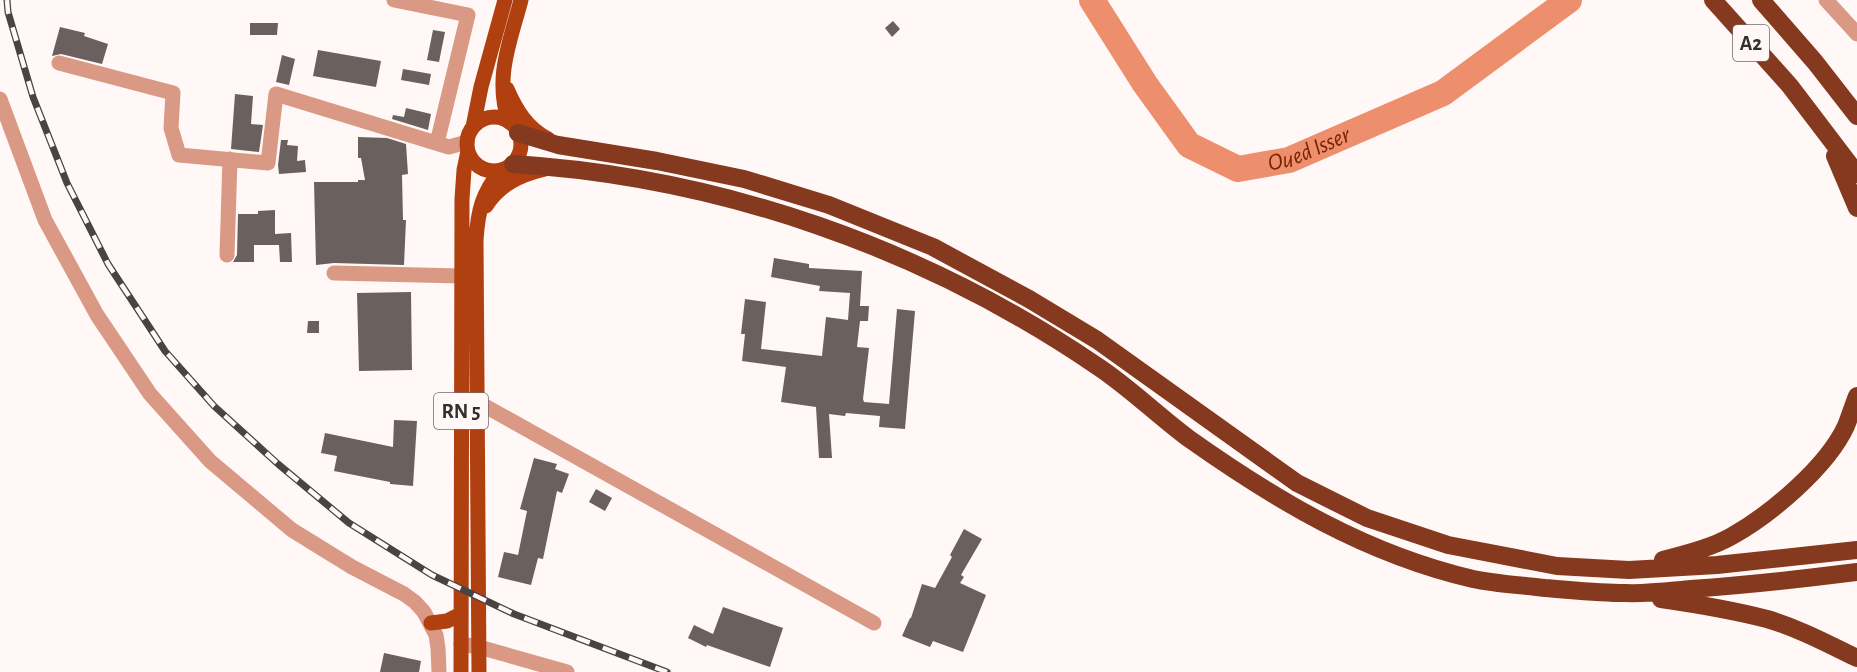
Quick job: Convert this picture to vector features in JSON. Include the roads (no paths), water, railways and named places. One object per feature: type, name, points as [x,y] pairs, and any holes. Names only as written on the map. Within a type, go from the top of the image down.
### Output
[{"type":"highway","name":"A2","points":[[1713,0],[1790,86],[1857,174]]},
{"type":"highway","name":"A2","points":[[1761,0],[1815,62],[1857,116]]},
{"type":"highway","points":[[514,127],[558,145],[657,161],[744,179],[829,205],[933,247],[1097,339],[1297,483],[1367,518],[1448,545],[1557,566],[1629,570],[1717,565],[1857,550]]},
{"type":"highway","points":[[1822,127],[1857,208]]},
{"type":"highway","points":[[507,167],[553,167],[686,188],[793,216],[884,249],[962,286],[1071,349],[1099,367],[1185,436],[1273,496],[1348,536],[1413,561],[1476,579],[1586,592],[1630,593],[1748,585],[1857,572]]},
{"type":"highway","points":[[1629,570],[1687,554],[1731,537],[1774,508],[1821,463],[1845,428],[1857,396]]},
{"type":"highway","points":[[1630,593],[1714,607],[1769,620],[1816,638],[1857,658]]},
{"type":"main road","points":[[505,0],[481,87],[468,147],[477,165],[492,171],[507,167],[520,152],[520,139],[502,93],[504,65],[521,0]]},
{"type":"main road","points":[[504,65],[508,89],[515,107],[541,136],[558,145]]},
{"type":"main road","points":[[473,127],[479,121],[494,117],[514,127]]},
{"type":"main road","name":"RN 5","points":[[461,672],[461,276],[463,191],[468,147]]},
{"type":"main road","name":"RN 5","points":[[479,672],[477,222],[483,196],[507,167]]},
{"type":"main road","points":[[477,222],[502,187],[522,176],[553,167]]},
{"type":"main road","points":[[431,623],[447,621],[461,614]]},
{"type":"street","points":[[394,0],[468,15],[437,143]]},
{"type":"street","points":[[1826,0],[1857,34]]},
{"type":"street","points":[[59,63],[173,93],[171,128],[179,155],[268,163],[276,94],[449,147],[468,147]]},
{"type":"street","points":[[0,99],[45,220],[97,315],[150,394],[210,461],[273,515],[316,546],[404,594],[419,607],[431,623],[438,648],[439,672]]},
{"type":"street","points":[[227,255],[230,159]]},
{"type":"street","points":[[334,273],[461,276]]},
{"type":"street","points":[[476,401],[874,623]]},
{"type":"street","points":[[461,644],[567,672]]},
{"type":"waterway","name":"Oued Isser","points":[[1092,0],[1145,84],[1189,145],[1238,169],[1289,160],[1443,93],[1569,0]]},
{"type":"railway","points":[[7,0],[8,12],[33,97],[67,183],[108,264],[165,351],[214,406],[278,464],[349,523],[432,575],[514,614],[667,672]]}]
